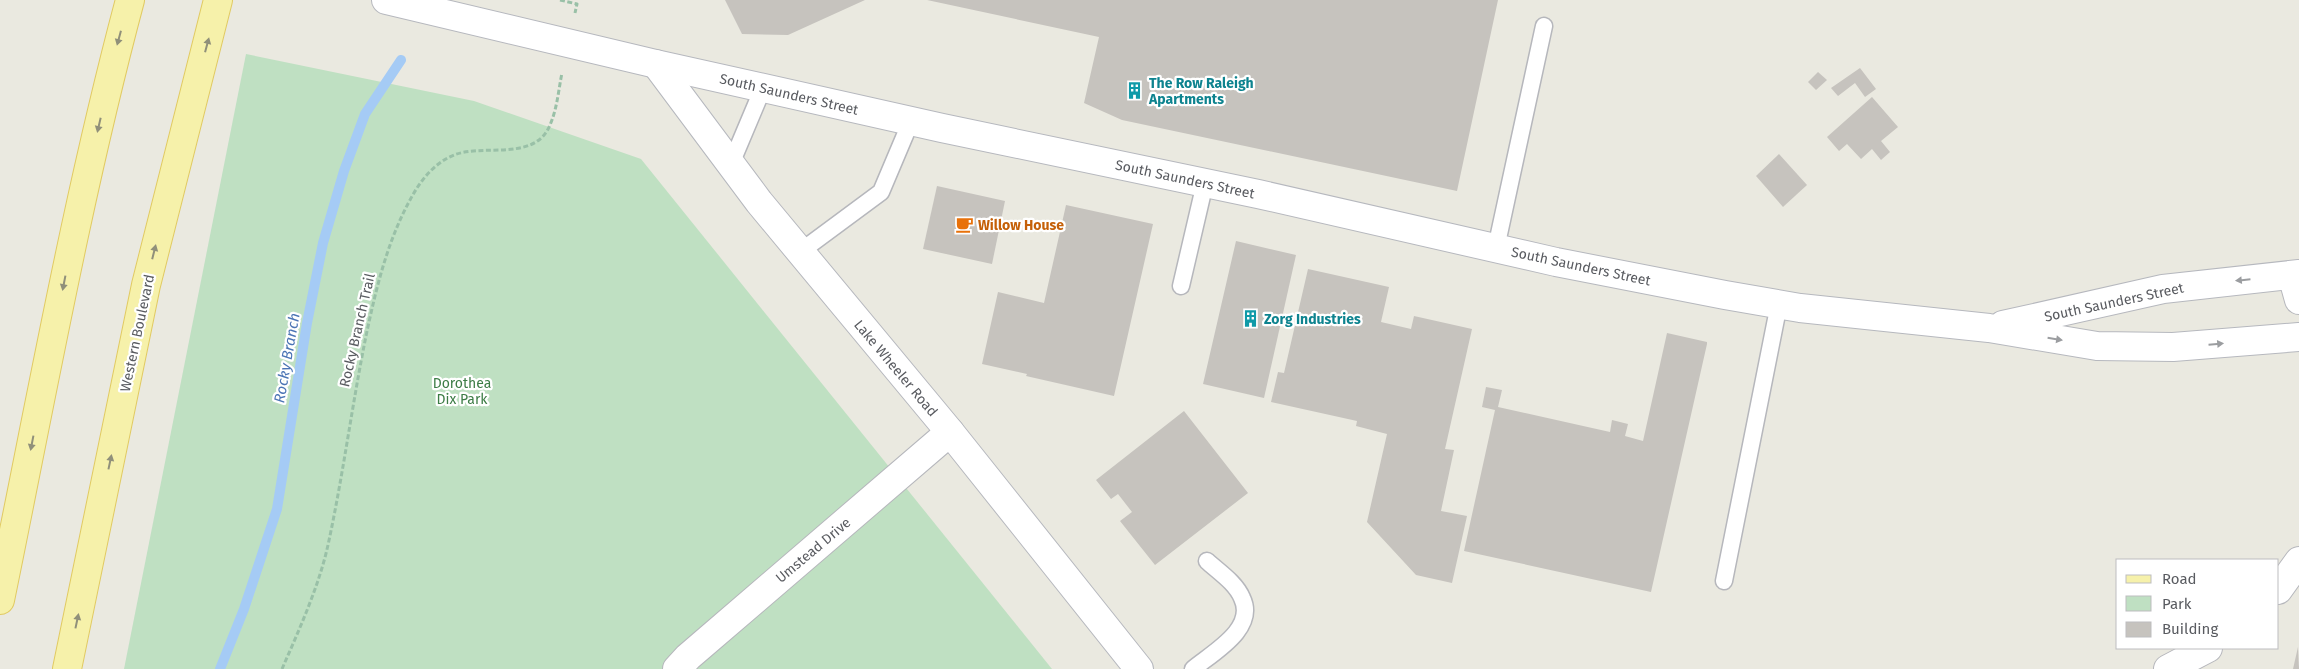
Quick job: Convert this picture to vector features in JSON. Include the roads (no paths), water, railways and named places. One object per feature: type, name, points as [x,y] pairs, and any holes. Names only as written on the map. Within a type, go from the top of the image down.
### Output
[{"type":"main road","points":[[0,600],[75,230],[109,77],[130,0]]},
{"type":"main road","name":"Western Boulevard","points":[[67,669],[146,285],[218,0]]},
{"type":"main road","name":"South Saunders Street","points":[[386,0],[763,88],[1205,183],[1556,262],[1779,304],[1989,328],[2097,346],[2173,347],[2299,337]]},
{"type":"main road","name":"Lake Wheeler Road","points":[[656,64],[800,252],[950,432],[1139,669]]},
{"type":"main road","name":"South Saunders Street","points":[[1989,328],[2163,289],[2297,283]]},
{"type":"main road","name":"Umstead Drive","points":[[677,669],[688,657],[950,432]]},
{"type":"main road","points":[[2279,589],[2299,561]]},
{"type":"main road","points":[[2168,669],[2206,649]]},
{"type":"lane","points":[[1496,248],[1544,26]]},
{"type":"lane","points":[[731,164],[763,88]]},
{"type":"lane","points":[[800,252],[881,192],[911,121]]},
{"type":"lane","points":[[1181,286],[1205,183]]},
{"type":"lane","points":[[1724,581],[1779,304]]},
{"type":"lane","points":[[1193,669],[1240,628],[1245,608],[1242,598],[1236,589],[1208,562]]},
{"type":"waterway","name":"Rocky Branch","points":[[220,669],[244,609],[277,509],[307,323],[323,243],[344,171],[365,114],[401,60]]},
{"type":"place","name":"The Row Raleigh Apartments","points":[[1135,91]]},
{"type":"place","name":"Willow House","points":[[964,225]]},
{"type":"place","name":"Zorg Industries","points":[[1250,319]]},
{"type":"park label","name":"Dorothea Dix Park","points":[[462,392]]}]
